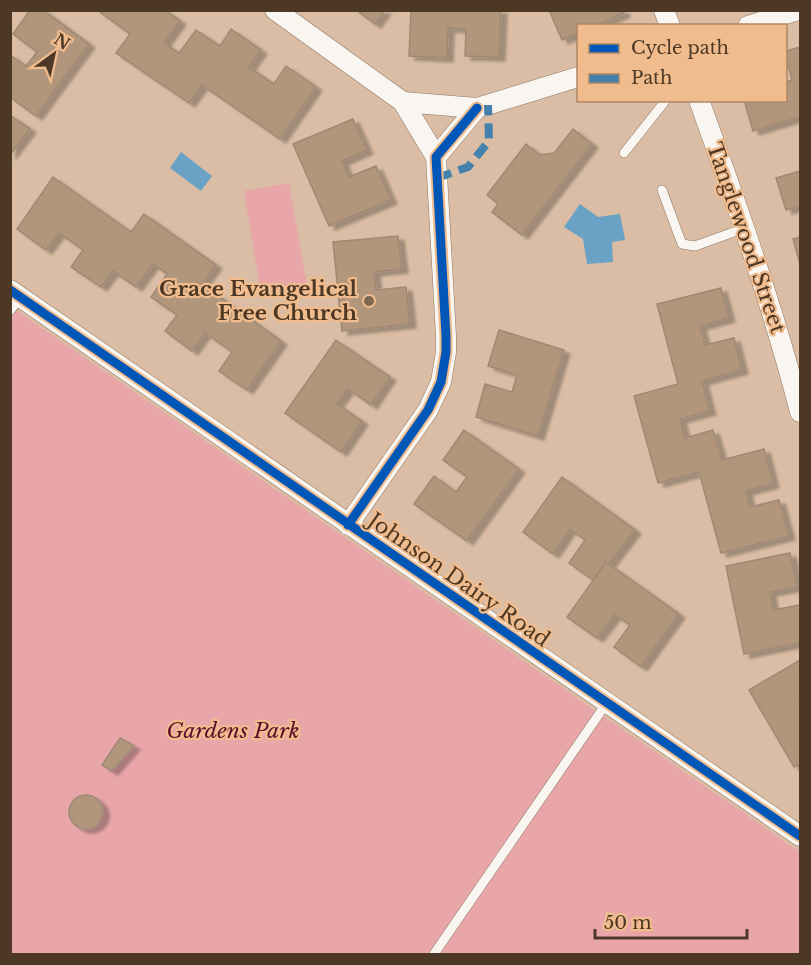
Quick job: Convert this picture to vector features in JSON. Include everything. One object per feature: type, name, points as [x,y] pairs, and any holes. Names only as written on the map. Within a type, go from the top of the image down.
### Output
[{"type":"street","points":[[275,10],[403,102],[436,157],[446,336],[441,382],[428,410],[348,525]]},
{"type":"street","points":[[754,24],[798,10]]},
{"type":"street","points":[[403,102],[477,108],[577,78]]},
{"type":"street","points":[[686,102],[702,109]]},
{"type":"street","points":[[436,157],[477,108]]},
{"type":"street","name":"Tanglewood Street","points":[[702,109],[745,228],[801,412]]},
{"type":"street","name":"Johnson Dairy Road","points":[[14,299],[801,836]]},
{"type":"lane","points":[[624,153],[664,102]]},
{"type":"lane","points":[[662,190],[682,244],[695,246],[745,228]]},
{"type":"lane","points":[[434,954],[606,704]]},
{"type":"green space","points":[[289,183],[307,286],[261,294],[244,191]]},
{"type":"green space","name":"Gardens Park","points":[[10,306],[800,852],[800,954],[11,954]]},
{"type":"water","points":[[181,152],[212,176],[201,191],[170,168]]},
{"type":"water","points":[[580,204],[598,217],[620,214],[625,240],[612,242],[613,262],[587,264],[583,239],[564,227]]},
{"type":"building","points":[[30,10],[43,10],[89,44],[36,116],[10,97],[10,55],[26,66],[37,52],[13,34]]},
{"type":"building","points":[[97,10],[165,10],[180,21],[164,43],[179,53],[196,30],[220,46],[231,29],[261,50],[249,67],[274,84],[286,66],[316,87],[280,139],[202,85],[189,103],[116,53],[130,34]]},
{"type":"building","points":[[356,10],[385,10],[375,24]]},
{"type":"building","points":[[411,10],[501,10],[499,57],[465,56],[466,29],[448,28],[447,58],[409,56]]},
{"type":"building","points":[[549,10],[623,10],[624,13],[600,24],[577,24],[577,33],[562,40]]},
{"type":"building","points":[[800,47],[800,117],[753,131],[745,102],[787,102],[787,82],[792,80],[787,62],[787,51]]},
{"type":"building","points":[[10,115],[30,129],[10,155]]},
{"type":"building","points":[[353,119],[367,150],[342,161],[349,177],[376,166],[391,200],[329,226],[293,144]]},
{"type":"building","points":[[573,129],[592,144],[522,235],[492,212],[498,204],[487,195],[526,144],[540,155],[554,153]]},
{"type":"building","points":[[800,171],[800,206],[786,210],[776,178]]},
{"type":"building","points":[[53,177],[131,232],[144,214],[216,265],[202,284],[281,341],[247,390],[219,371],[232,352],[205,333],[192,351],[165,331],[177,315],[151,297],[167,274],[153,264],[136,287],[113,271],[101,287],[71,267],[83,250],[59,233],[46,250],[17,229]]},
{"type":"building","points":[[398,236],[402,269],[374,272],[376,290],[406,287],[410,324],[342,331],[333,242]]},
{"type":"building","points":[[800,237],[800,264],[793,239]]},
{"type":"building","points":[[721,288],[729,318],[700,326],[705,345],[734,338],[742,370],[702,381],[710,411],[680,419],[685,438],[713,430],[722,460],[764,449],[773,484],[746,491],[750,507],[779,500],[789,536],[721,553],[699,472],[658,483],[634,396],[678,384],[657,304]]},
{"type":"building","points":[[499,330],[564,350],[538,436],[476,417],[485,384],[512,392],[517,375],[488,366]]},
{"type":"building","points":[[336,340],[390,377],[371,405],[348,389],[337,404],[362,421],[341,452],[285,413]]},
{"type":"building","points":[[464,430],[519,469],[467,541],[414,504],[434,476],[456,492],[467,477],[443,460]]},
{"type":"building","points":[[562,477],[635,530],[609,564],[606,562],[593,580],[569,563],[585,540],[570,529],[553,554],[523,532]]},
{"type":"building","points":[[790,553],[797,587],[770,592],[773,610],[800,605],[800,643],[744,654],[726,566]]},
{"type":"building","points":[[606,562],[679,614],[641,667],[614,647],[630,625],[615,615],[597,638],[567,617]]},
{"type":"building","points":[[800,660],[800,764],[794,767],[749,690]]},
{"type":"building","points":[[120,738],[134,746],[112,771],[102,765]]},
{"type":"building","points":[[86,795],[98,800],[103,812],[98,824],[86,829],[74,824],[69,812],[74,800]]},
{"type":"marked path","points":[[437,178],[468,167],[489,141],[488,105]]},
{"type":"cycle path","points":[[348,525],[428,410],[441,382],[446,336],[436,157],[477,108]]},
{"type":"cycle path","points":[[10,290],[800,836]]},
{"type":"place","name":"Grace Evangelical Free Church","points":[[369,301]]}]
